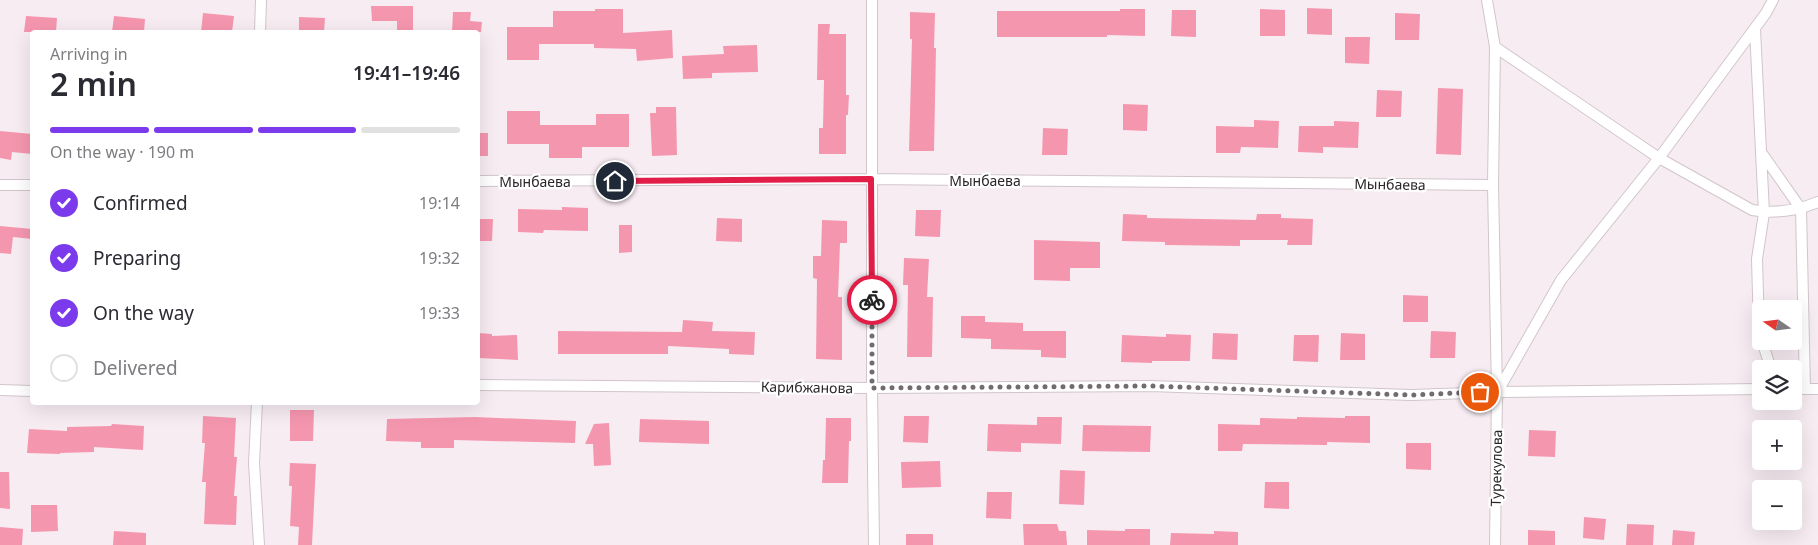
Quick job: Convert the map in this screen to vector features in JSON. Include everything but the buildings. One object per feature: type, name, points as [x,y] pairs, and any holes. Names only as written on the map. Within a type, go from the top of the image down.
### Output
[{"type":"street","points":[[260,30],[261,0]]},
{"type":"street","points":[[872,0],[871,179],[874,545]]},
{"type":"street","name":"Турекулова","points":[[1487,0],[1495,47],[1494,185],[1497,392],[1495,545]]},
{"type":"street","points":[[1497,392],[1561,280],[1659,158],[1755,29],[1773,0]]},
{"type":"street","points":[[1755,29],[1764,213],[1757,259],[1758,300]]},
{"type":"street","points":[[1495,47],[1659,158],[1752,210],[1764,213],[1786,212],[1801,209],[1818,202]]},
{"type":"street","points":[[1761,152],[1801,209],[1805,389],[1818,388]]},
{"type":"street","name":"Мынбаева","points":[[480,181],[871,179],[1494,185]]},
{"type":"street","points":[[0,185],[30,185]]},
{"type":"street","name":"Карибжанова","points":[[480,385],[872,388],[1150,386],[1411,395],[1497,392],[1752,389]]},
{"type":"street","points":[[0,390],[30,391]]},
{"type":"street","points":[[257,405],[254,463],[259,545]]},
{"type":"way so far","points":[[872,300],[872,388],[1150,386],[1411,395],[1480,392]]},
{"type":"route","points":[[615,181],[871,179],[872,300]]}]
